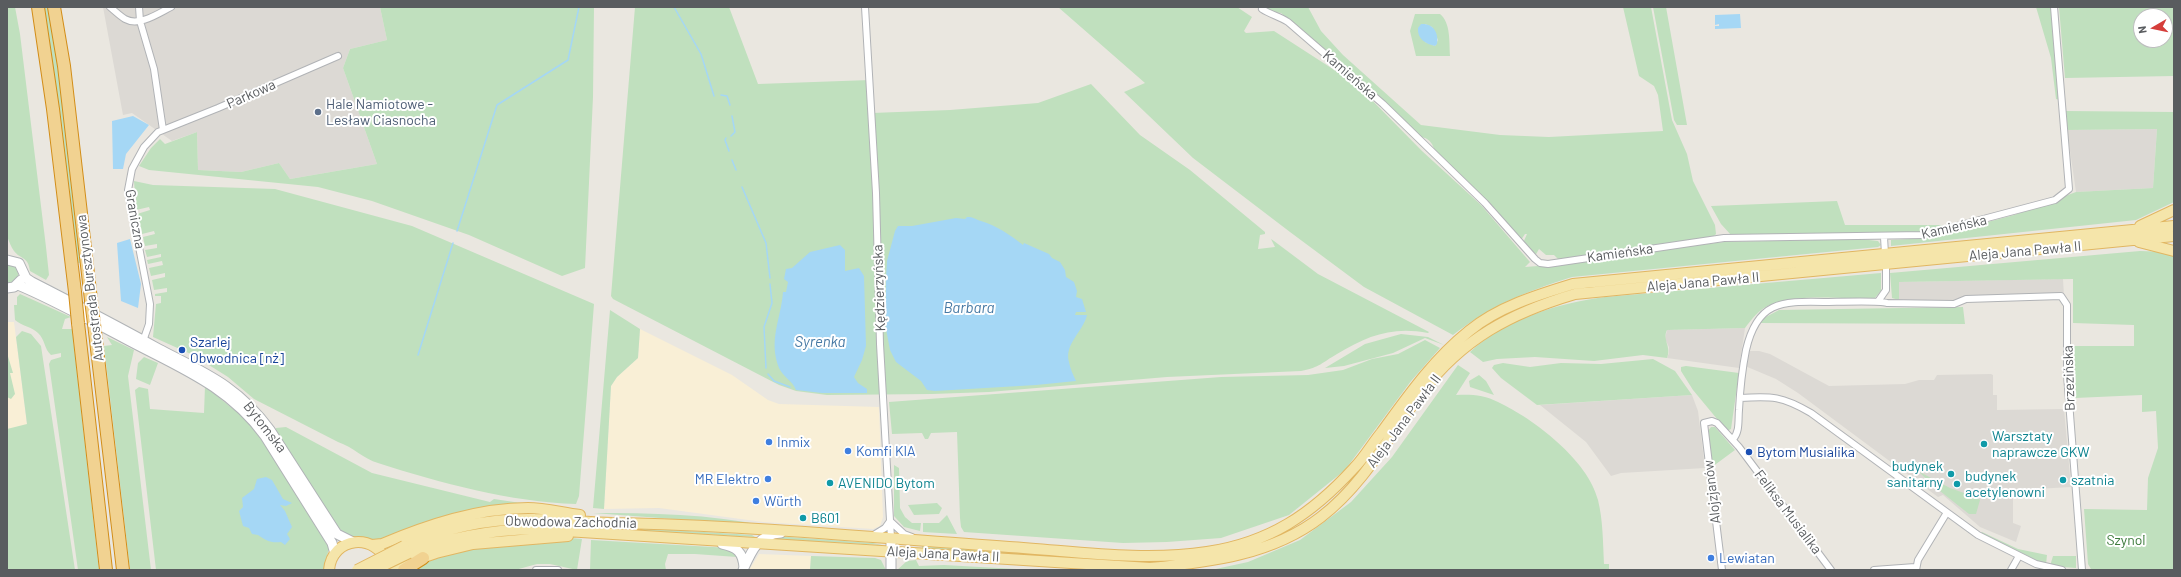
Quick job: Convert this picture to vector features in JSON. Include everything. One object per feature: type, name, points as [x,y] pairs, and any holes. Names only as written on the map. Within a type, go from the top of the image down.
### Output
[{"type":"highway","name":"Autostrada Bursztynowa","points":[[38,7],[52,102],[75,292],[106,570]]},
{"type":"highway","name":"Autostrada Bursztynowa","points":[[54,7],[64,66],[124,570]]},
{"type":"highway","points":[[404,570],[423,558]]},
{"type":"main road","points":[[2131,235],[2174,210]]},
{"type":"main road","name":"Aleja Jana Pawła II","points":[[758,542],[890,552],[912,552],[1150,568],[1210,562],[1264,548],[1295,533],[1321,517],[1360,480],[1422,392],[1448,364],[1477,338],[1503,321],[1532,308],[1576,294],[1886,264],[2131,235],[2174,226]]},
{"type":"main road","points":[[2131,235],[2174,251]]},
{"type":"main road","name":"Aleja Jana Pawła II","points":[[794,532],[1150,556],[1208,552],[1258,539],[1290,525],[1315,505],[1355,468],[1415,386],[1438,359],[1471,329],[1499,312],[1536,295],[1573,284],[1885,254],[2131,235],[2174,236]]},
{"type":"main road","points":[[329,569],[335,554],[343,547],[353,542],[363,542],[372,545],[382,544],[423,527],[457,518],[526,508],[648,523]]},
{"type":"main road","name":"Obwodowa Zachodnia","points":[[357,570],[450,530],[508,520],[531,519],[648,523],[794,532]]},
{"type":"main road","name":"Obwodowa Zachodnia","points":[[374,570],[407,549],[453,539],[507,530],[569,530],[600,534],[758,542]]},
{"type":"main road","points":[[394,570],[423,558],[460,547],[492,541],[535,540],[600,534]]},
{"type":"main road","points":[[372,545],[385,558],[389,570]]},
{"type":"street","points":[[110,7],[125,20],[140,21],[171,7]]},
{"type":"street","points":[[139,7],[140,21],[154,69],[163,130]]},
{"type":"street","name":"Kędzierzyńska","points":[[865,7],[876,193],[880,344],[891,538],[891,570]]},
{"type":"street","name":"Kamieńska","points":[[1262,10],[1279,16],[1288,22],[1364,86],[1485,203],[1522,246],[1540,263],[1560,262],[1724,238],[1884,237],[1923,235],[1977,222],[2055,200],[2068,189],[2054,7]]},
{"type":"street","name":"Parkowa","points":[[163,130],[338,56]]},
{"type":"street","name":"Graniczna","points":[[142,344],[150,317],[149,294],[128,190],[136,159],[150,139],[158,132],[163,130]]},
{"type":"street","points":[[1884,237],[1885,254]]},
{"type":"street","name":"Bytomska","points":[[7,260],[19,264],[26,278],[32,282],[220,389],[254,420],[332,543],[335,554]]},
{"type":"street","points":[[1733,439],[1738,425],[1742,370],[1750,332],[1756,320],[1776,306],[1798,302],[1867,303],[1879,300],[1886,290],[1886,264]]},
{"type":"street","points":[[7,288],[18,285],[22,279],[23,271]]},
{"type":"street","name":"Bytomska","points":[[18,285],[222,382],[249,403],[270,430],[337,534],[353,542]]},
{"type":"street","name":"Brzezińska","points":[[1879,300],[1887,303],[1954,304],[1966,299],[2061,296],[2067,305],[2067,375],[2082,570]]},
{"type":"street","points":[[1740,398],[1770,396],[1791,401],[1811,413],[1946,514],[1978,535],[2046,568],[2062,570]]},
{"type":"street","name":"Feliksa Musialika","points":[[1712,421],[1717,423],[1733,439],[1831,570]]},
{"type":"street","name":"Alojzjanów","points":[[1712,421],[1704,424],[1722,570]]},
{"type":"street","points":[[1874,570],[1915,568],[1946,514]]},
{"type":"street","points":[[870,537],[878,534],[890,521],[904,534],[917,540]]},
{"type":"street","points":[[744,569],[758,542],[769,535],[794,532]]},
{"type":"street","points":[[706,540],[734,547],[739,550],[744,569]]},
{"type":"street","points":[[891,570],[897,561],[912,552]]},
{"type":"street","points":[[2011,570],[2019,556]]},
{"type":"street","points":[[536,570],[558,570]]},
{"type":"shaded area","points":[[103,7],[380,7],[387,40],[350,49],[343,68],[377,164],[290,179],[279,163],[241,172],[198,170],[197,132],[172,141],[132,113],[123,115]]},
{"type":"shaded area","points":[[2157,129],[2153,188],[2076,192],[2067,130]]},
{"type":"shaded area","points":[[2063,279],[2064,296],[1959,298],[1952,302],[1899,300],[1898,282]]},
{"type":"shaded area","points":[[7,322],[14,322],[27,425],[7,429]]},
{"type":"shaded area","points":[[1745,328],[1739,368],[1667,358],[1669,347],[1665,339],[1667,330]]},
{"type":"shaded area","points":[[640,329],[732,375],[768,400],[779,404],[879,407],[883,517],[880,526],[873,529],[763,522],[659,508],[604,509],[611,386],[617,377],[638,358]]},
{"type":"shaded area","points":[[1748,351],[1759,351],[1770,354],[1829,386],[1905,384],[1919,380],[1934,380],[1937,375],[1991,374],[1993,375],[1993,395],[1997,395],[1997,410],[2064,409],[2071,487],[2036,489],[2036,495],[2013,495],[2013,523],[2021,526],[2016,542],[1980,527],[1943,495],[1938,497],[1798,393],[1776,379],[1745,366]]},
{"type":"shaded area","points":[[1692,395],[1698,411],[1705,468],[1621,473],[1611,476],[1586,442],[1540,405]]},
{"type":"shaded area","points":[[759,554],[811,556],[810,570],[749,570]]},
{"type":"green space","points":[[7,7],[15,7],[20,34],[49,275],[46,280],[30,271],[28,263],[14,251],[7,236]]},
{"type":"green space","points":[[42,7],[50,7],[82,263],[76,263]]},
{"type":"green space","points":[[380,7],[594,7],[593,97],[585,268],[562,276],[469,235],[372,201],[318,187],[149,170],[139,166],[151,148],[160,139],[165,144],[197,132],[198,170],[241,172],[279,163],[290,179],[377,164],[343,68],[350,49],[387,40]]},
{"type":"green space","points":[[635,7],[729,7],[758,84],[870,80],[872,113],[950,110],[1038,103],[1091,84],[1140,135],[1190,170],[1265,232],[1265,234],[1260,235],[1258,249],[1275,247],[1271,239],[1318,274],[1429,332],[1403,331],[1380,334],[1359,342],[1317,366],[1301,371],[1167,377],[989,392],[932,394],[827,395],[796,391],[779,385],[613,299],[611,296]]},
{"type":"green space","points":[[1058,7],[1237,7],[1252,17],[1244,31],[1246,33],[1274,31],[1356,84],[1422,151],[1481,205],[1530,262],[1525,267],[1551,265],[1615,255],[1724,242],[1860,239],[1878,241],[1881,245],[1878,247],[1572,277],[1539,288],[1495,307],[1453,335],[1364,287],[1193,158],[1124,92],[1145,83]]},
{"type":"green space","points":[[1263,7],[1308,7],[1321,31],[1343,55],[1421,125],[1500,135],[1549,137],[1663,131],[1658,95],[1654,86],[1639,76],[1623,7],[1651,7],[1672,120],[1687,154],[1693,181],[1715,225],[1716,234],[1712,238],[1560,261],[1554,255],[1546,255],[1539,249],[1535,256],[1523,243],[1527,234],[1525,234],[1521,240],[1434,149],[1432,144],[1426,138],[1421,137],[1281,13],[1272,12]]},
{"type":"green space","points":[[1653,7],[1666,7],[1687,125],[1677,125],[1674,120]]},
{"type":"green space","points":[[2036,7],[2051,7],[2060,100],[2056,99],[2051,58]]},
{"type":"green space","points":[[2059,7],[2174,7],[2174,76],[2065,78]]},
{"type":"green space","points":[[1415,14],[1440,14],[1444,18],[1448,28],[1450,56],[1416,56],[1410,31]],"holes":[[[1425,24],[1432,27],[1438,40],[1435,46],[1425,42]]]},
{"type":"green space","points":[[2066,111],[2174,112],[2174,202],[2136,220],[1891,246],[1891,240],[1927,238],[2014,215],[2076,192],[2153,188],[2157,129],[2067,130]]},
{"type":"green space","points":[[134,181],[153,185],[275,189],[412,226],[594,304],[579,496],[576,504],[526,500],[476,490],[426,478],[373,461],[349,447],[254,399],[228,377],[193,355],[153,337],[156,304],[161,303],[161,296],[155,296],[155,294],[167,292],[167,288],[154,290],[152,280],[165,277],[165,273],[151,276],[149,268],[163,265],[162,261],[148,264],[147,260],[161,257],[161,254],[147,257],[145,250],[157,248],[157,244],[145,246],[143,237],[155,234],[154,231],[142,234],[137,214],[150,210],[149,207],[136,210]]},
{"type":"green space","points":[[1837,201],[1845,225],[1943,225],[1922,232],[1731,235],[1721,224],[1711,206]]},
{"type":"green space","name":"Szynol","points":[[2140,251],[2168,252],[2174,257],[2174,570],[2091,569],[2088,564],[2084,509],[2147,510],[2148,478],[2158,448],[2156,411],[2142,412],[2142,395],[2075,398],[2073,346],[2134,346],[2134,325],[2073,323],[2073,279],[1899,282],[1899,300],[1892,298],[1890,273]]},
{"type":"green space","points":[[7,264],[16,267],[18,276],[16,281],[7,284]]},
{"type":"green space","points":[[1881,273],[1881,291],[1874,299],[1794,299],[1782,301],[1762,309],[1745,328],[1667,330],[1667,358],[1643,355],[1594,361],[1535,357],[1497,359],[1483,362],[1470,352],[1499,330],[1533,314],[1569,303],[1605,297]]},
{"type":"green space","points":[[20,294],[71,317],[65,319],[62,329],[72,329],[99,570],[78,570],[49,364],[51,360],[61,357],[61,353],[51,355],[38,333],[15,320],[14,305],[17,305],[17,297]]},
{"type":"green space","points":[[1963,307],[1965,324],[1759,323],[1762,319],[1779,310]]},
{"type":"green space","points":[[610,310],[640,329],[638,358],[617,377],[611,386],[604,509],[593,508]]},
{"type":"green space","points":[[22,331],[31,334],[41,346],[75,570],[7,570],[7,429],[27,424],[16,337]]},
{"type":"green space","points":[[1401,334],[1428,337],[1444,345],[1425,338],[1393,353],[1344,366],[1325,368],[1365,344]]},
{"type":"green space","points":[[107,337],[134,350],[128,376],[151,570],[130,570],[104,346],[112,345]]},
{"type":"green space","points":[[1425,340],[1440,348],[1411,381],[1345,470],[1289,515],[1221,538],[1167,542],[1123,543],[964,532],[961,527],[960,518],[957,432],[931,433],[928,439],[925,439],[922,433],[892,434],[889,402],[1221,377],[1308,375],[1343,370],[1372,359],[1398,354]]},
{"type":"green space","points":[[7,353],[13,373],[10,373],[15,394],[11,399],[7,397]]},
{"type":"green space","points":[[144,357],[158,363],[150,385],[136,379],[138,363]]},
{"type":"green space","points":[[1653,359],[1675,371],[1692,395],[1537,405],[1501,378],[1492,368],[1494,365],[1503,363],[1530,367],[1561,363],[1601,364]]},
{"type":"green space","points":[[1458,365],[1470,373],[1456,395],[1483,396],[1512,409],[1558,442],[1583,470],[1592,485],[1598,500],[1602,524],[1604,564],[1609,564],[1609,570],[1211,570],[1248,562],[1300,540],[1351,502],[1392,457]]},
{"type":"green space","points":[[1686,366],[1739,373],[1731,429],[1727,431],[1693,390],[1681,371],[1681,367]]},
{"type":"green space","points":[[1479,375],[1486,381],[1494,395],[1470,387],[1469,381]]},
{"type":"green space","points":[[205,386],[233,409],[243,412],[250,421],[324,536],[329,548],[324,570],[156,570],[135,390],[139,387],[148,389],[150,409],[204,413]]},
{"type":"green space","points":[[286,427],[372,473],[490,502],[494,499],[541,506],[485,510],[444,516],[425,522],[395,535],[376,540],[355,537],[345,533],[337,526],[275,431],[276,428]]},
{"type":"green space","points":[[1711,427],[1715,427],[1735,450],[1712,467],[1708,431]]},
{"type":"green space","points":[[894,465],[899,468],[900,508],[905,517],[912,523],[921,523],[920,531],[904,527],[894,516]]},
{"type":"green space","points":[[1918,471],[1950,488],[1978,498],[1980,500],[1976,514],[1969,514],[1935,487]]},
{"type":"green space","points":[[937,503],[942,508],[939,514],[914,515],[908,505]]},
{"type":"green space","points":[[593,513],[658,514],[702,517],[767,526]]},
{"type":"green space","points":[[947,515],[957,534],[923,532],[923,523],[939,523]]},
{"type":"green space","points":[[592,525],[752,535],[755,537],[591,528]]},
{"type":"green space","points":[[1982,532],[2018,549],[2047,555],[2046,565],[1981,533]]},
{"type":"green space","points":[[775,536],[873,543],[882,545],[772,539]]},
{"type":"green space","points":[[571,538],[582,539],[577,570],[550,564],[537,564],[515,570],[408,570],[448,555],[468,550],[508,544]]},
{"type":"green space","points":[[591,540],[730,548],[737,557],[668,554],[665,564],[666,570],[590,570]]},
{"type":"green space","points":[[922,546],[1186,560],[1159,563],[1136,562],[922,549]]},
{"type":"green space","points":[[811,556],[875,558],[881,560],[886,570],[810,570]]},
{"type":"green space","points":[[2053,556],[2076,556],[2076,568],[2050,566]]},
{"type":"green space","points":[[916,560],[919,566],[944,565],[1035,570],[897,570],[907,561]]},
{"type":"water","points":[[1740,14],[1741,28],[1715,29],[1715,26],[1719,26],[1719,24],[1715,25],[1715,15]]},
{"type":"water","points":[[1421,24],[1429,25],[1435,30],[1437,44],[1435,46],[1425,42],[1419,35],[1418,28]]},
{"type":"water","points":[[133,116],[149,125],[126,154],[123,169],[113,169],[112,121]]},
{"type":"water","name":"Barbara","points":[[967,217],[992,225],[1023,245],[1024,243],[1049,254],[1052,258],[1060,262],[1065,270],[1066,277],[1074,282],[1077,291],[1076,297],[1082,299],[1086,312],[1076,312],[1075,315],[1087,315],[1069,349],[1069,364],[1076,381],[935,391],[927,390],[921,381],[896,362],[890,350],[886,329],[887,261],[895,231],[898,226],[912,226],[956,218],[965,219]]},
{"type":"water","points":[[130,239],[141,284],[138,308],[121,301],[117,243]]},
{"type":"water","name":"Syrenka","points":[[840,245],[845,250],[845,271],[859,268],[864,276],[866,346],[862,360],[854,377],[858,383],[867,389],[867,393],[822,393],[796,390],[779,368],[775,348],[776,330],[783,292],[786,292],[788,282],[784,279],[786,269],[792,268],[810,252]]},
{"type":"water","points":[[266,477],[272,480],[283,499],[292,503],[286,506],[280,505],[285,511],[292,527],[287,534],[290,539],[285,545],[281,542],[269,541],[258,535],[252,534],[249,528],[243,526],[239,511],[243,507],[242,498],[254,489],[257,479]]},
{"type":"waterway","points":[[457,231],[497,105],[568,60],[579,7]]},
{"type":"waterway","points":[[674,7],[701,54],[714,96]]},
{"type":"waterway","points":[[721,95],[727,96],[730,105]]},
{"type":"waterway","points":[[731,136],[735,132],[732,116]]},
{"type":"waterway","points":[[726,138],[725,140],[729,151]]},
{"type":"waterway","points":[[732,160],[736,170]]},
{"type":"waterway","points":[[742,187],[766,243],[770,278]]},
{"type":"waterway","points":[[418,355],[453,243]]},
{"type":"waterway","points":[[766,368],[764,327],[772,303],[770,284]]},
{"type":"waterway","points":[[768,374],[774,381],[790,387]]},
{"type":"place","name":"Hale Namiotowe - Lesław Ciasnocha","points":[[318,112]]},
{"type":"place","name":"Szarlej Obwodnica [nż]","points":[[182,350]]},
{"type":"place","name":"Inmix","points":[[769,442]]},
{"type":"place","name":"Warsztaty naprawcze GKW","points":[[1984,444]]},
{"type":"place","name":"Komfi KIA","points":[[848,451]]},
{"type":"place","name":"Bytom Musialika","points":[[1749,452]]},
{"type":"place","name":"budynek sanitarny","points":[[1951,474]]},
{"type":"place","name":"MR Elektro","points":[[768,479]]},
{"type":"place","name":"szatnia","points":[[2063,480]]},
{"type":"place","name":"AVENIDO Bytom","points":[[830,483]]},
{"type":"place","name":"budynek acetylenowni","points":[[1957,484]]},
{"type":"place","name":"Würth","points":[[756,501]]},
{"type":"place","name":"B601","points":[[803,518]]},
{"type":"place","name":"Lewiatan","points":[[1711,558]]}]
